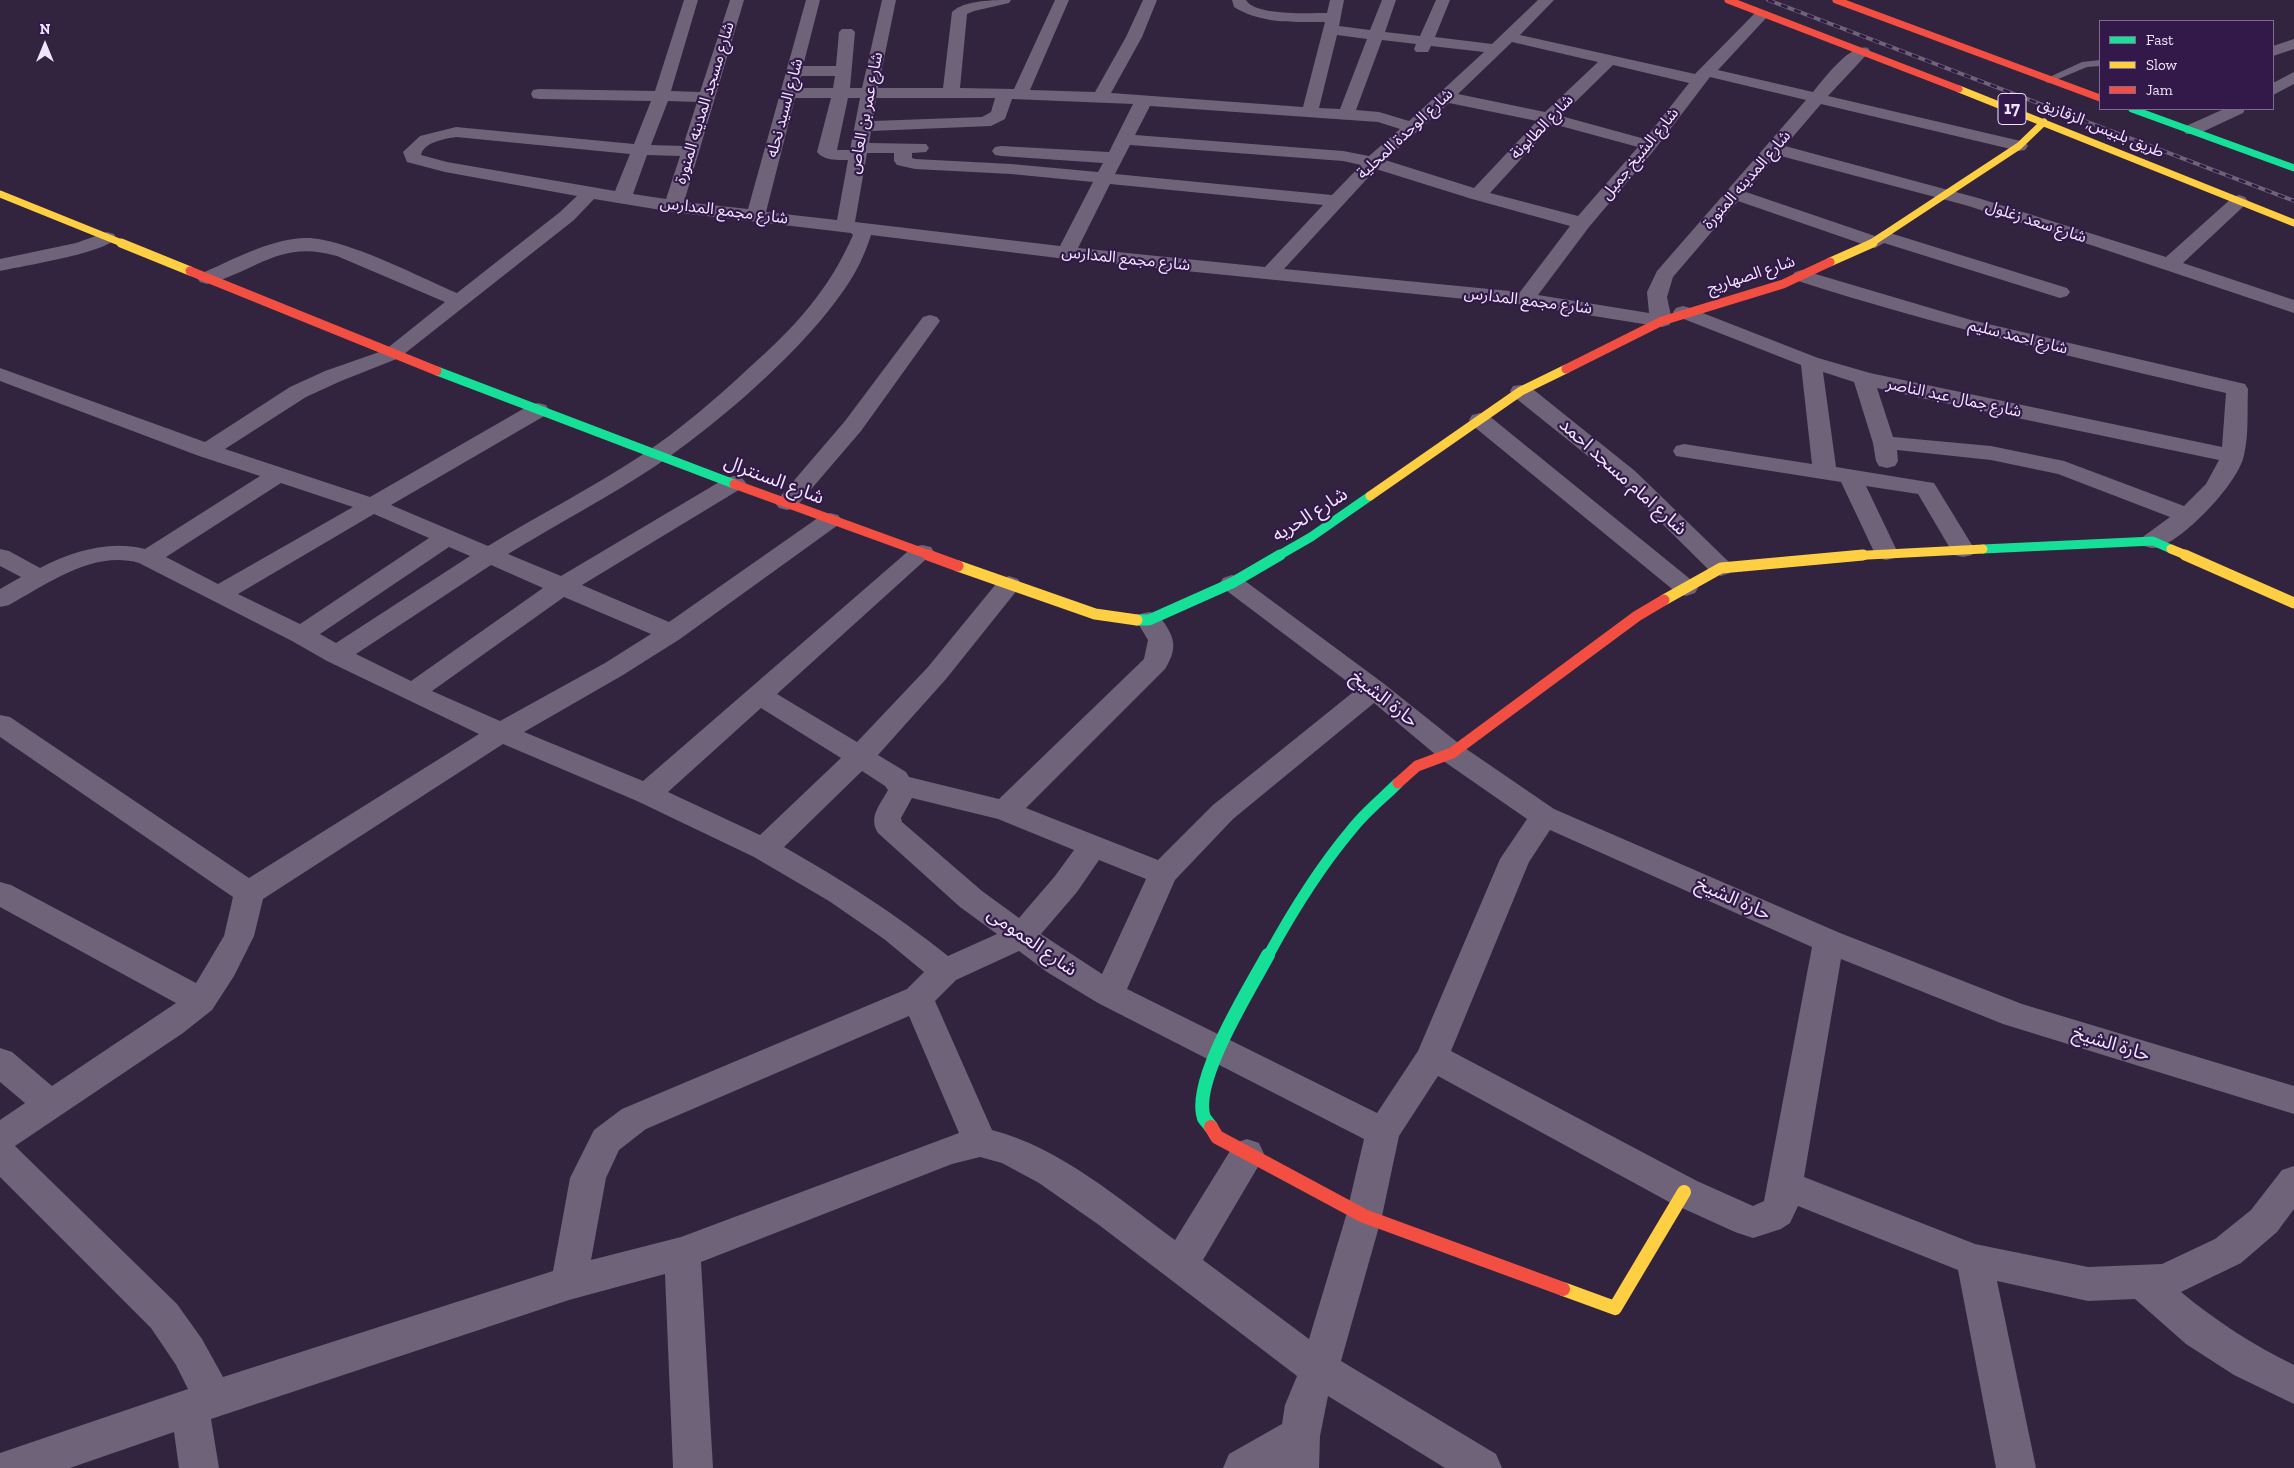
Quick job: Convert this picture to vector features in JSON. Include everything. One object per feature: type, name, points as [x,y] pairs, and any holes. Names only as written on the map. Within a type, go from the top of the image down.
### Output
[{"type":"main road","name":"طريق بلبيس, الزقازيق","points":[[1728,0],[2044,122],[2294,223]]},
{"type":"main road","name":"طريق بلبيس, الزقازيق","points":[[1836,0],[2099,98]]},
{"type":"main road","name":"طريق بلبيس, الزقازيق","points":[[2138,110],[2192,130]]},
{"type":"main road","name":"شارع الصهاريج","points":[[1480,420],[1521,391],[1662,320],[1683,312],[1752,294],[1802,276],[1879,240],[2019,146],[2044,122]]},
{"type":"main road","points":[[2192,130],[2294,168]]},
{"type":"main road","points":[[2192,130],[2219,146],[2294,177]]},
{"type":"main road","name":"شارع السنترال","points":[[0,194],[392,354],[830,520],[1095,614],[1122,619],[1149,620]]},
{"type":"main road","name":"شارع الحريه","points":[[1149,620],[1232,583],[1311,537],[1480,420]]},
{"type":"main road","points":[[1684,1192],[1615,1308],[1364,1216],[1216,1137],[1204,1118],[1204,1092],[1217,1048],[1287,921],[1325,862],[1380,798],[1417,766],[1452,753],[1637,616],[1721,568],[1886,553],[2047,548],[2153,541],[2294,603]]},
{"type":"street","points":[[622,198],[661,97],[691,0]]},
{"type":"street","name":"شارع مسجد المدينه المنورة","points":[[673,206],[737,0]]},
{"type":"street","name":"شارع السيد نحله","points":[[756,215],[813,0]]},
{"type":"street","name":"شارع عمر بن العاص","points":[[658,454],[759,371],[806,324],[841,277],[852,258],[862,235],[851,227],[859,151],[889,0]]},
{"type":"street","points":[[950,93],[959,5],[969,7],[1004,0]]},
{"type":"street","points":[[863,126],[985,122],[999,116],[1062,0]]},
{"type":"street","points":[[1100,97],[1134,37],[1150,0]]},
{"type":"street","points":[[1239,0],[1239,4],[1245,9],[1262,14],[1332,24],[1423,45],[1503,43],[1704,76],[1817,98],[2019,146]]},
{"type":"street","points":[[1310,112],[1337,0]]},
{"type":"street","points":[[1346,115],[1374,35],[1389,0]]},
{"type":"street","points":[[1423,45],[1442,0]]},
{"type":"street","name":"شارع الوحدة المحلية","points":[[1269,274],[1373,162],[1446,97],[1547,0]]},
{"type":"street","name":"شارع الشيخ جميل","points":[[1525,299],[1582,223],[1649,145],[1704,76],[1762,14]]},
{"type":"street","points":[[847,32],[841,93],[826,152],[835,155],[859,151],[903,148],[946,149]]},
{"type":"street","points":[[2274,51],[2294,44]]},
{"type":"street","name":"شارع المدينه المنورة","points":[[1662,320],[1656,301],[1658,285],[1664,275],[1817,98],[1851,60],[1862,51]]},
{"type":"street","name":"شارع الطابونة","points":[[1478,195],[1549,118],[1608,60]]},
{"type":"street","points":[[795,71],[844,71]]},
{"type":"street","points":[[2274,89],[2294,77]]},
{"type":"street","points":[[789,93],[950,93],[1100,97],[1379,117],[1412,127]]},
{"type":"street","points":[[539,94],[708,97]]},
{"type":"street","points":[[1446,97],[1549,118],[1649,145]]},
{"type":"street","points":[[1066,254],[1144,100]]},
{"type":"street","points":[[2192,130],[2235,110]]},
{"type":"street","name":"شارع مجمع المدارس","points":[[642,150],[456,132],[431,137],[417,145],[412,152],[413,158],[424,162],[590,193],[673,206],[1066,254],[1525,299],[1662,320]]},
{"type":"street","points":[[1123,139],[1343,156],[1373,162],[1478,195],[1582,223]]},
{"type":"street","points":[[903,148],[904,161],[909,164],[1104,178],[1336,201]]},
{"type":"street","name":"شارع سعد زغلول","points":[[1774,149],[1863,170],[1948,194],[2292,303]]},
{"type":"street","points":[[642,150],[691,151]]},
{"type":"street","points":[[980,150],[1114,158]]},
{"type":"street","points":[[207,451],[298,392],[333,376],[392,354],[567,216],[590,193]]},
{"type":"street","points":[[1735,194],[1879,240],[2060,292]]},
{"type":"street","points":[[2169,265],[2239,201]]},
{"type":"street","points":[[0,265],[81,248],[107,238]]},
{"type":"street","points":[[207,278],[274,249],[304,244],[321,245],[344,252],[459,301]]},
{"type":"street","name":"شارع احمد سليم","points":[[1802,276],[1850,292],[1939,317],[2236,390],[2233,456]]},
{"type":"street","name":"شارع جمال عبد الناصر","points":[[1683,312],[1811,362],[1863,378],[1921,392],[2233,456]]},
{"type":"street","points":[[787,503],[853,426],[930,321]]},
{"type":"street","points":[[1811,362],[1825,473]]},
{"type":"street","points":[[0,374],[207,451],[372,506],[671,633]]},
{"type":"street","points":[[1863,378],[1884,443],[1890,482]]},
{"type":"street","name":"شارع امام مسجد احمد","points":[[1521,391],[1627,476],[1721,568]]},
{"type":"street","points":[[219,594],[538,410]]},
{"type":"street","points":[[1480,420],[1686,588]]},
{"type":"street","points":[[1884,443],[1925,445],[1991,453],[2064,468],[2188,516]]},
{"type":"street","points":[[1684,451],[1927,489],[1963,550]]},
{"type":"street","points":[[336,655],[490,555],[658,454]]},
{"type":"street","points":[[2153,541],[2188,516],[2216,487],[2233,456]]},
{"type":"street","points":[[148,558],[277,475]]},
{"type":"street","points":[[1850,476],[1886,553]]},
{"type":"street","points":[[413,692],[561,587],[734,483]]},
{"type":"street","points":[[0,1138],[172,1024],[201,1000],[224,967],[239,936],[249,893],[501,732],[614,669],[671,633],[830,520]]},
{"type":"street","points":[[302,635],[446,538]]},
{"type":"street","points":[[0,599],[81,559],[100,554],[121,552],[148,558],[302,635],[336,655],[413,692],[501,732],[647,794],[764,849],[840,893],[895,931],[945,971]]},
{"type":"street","points":[[647,794],[922,552]]},
{"type":"street","points":[[0,556],[42,578]]},
{"type":"street","name":"حارة الشيخ","points":[[1232,583],[1374,689],[1452,753],[1544,816],[1829,941],[2014,1015],[2294,1100]]},
{"type":"street","points":[[764,849],[860,757],[937,673],[1009,584]]},
{"type":"street","points":[[1006,811],[1156,662],[1162,647],[1162,638],[1149,620]]},
{"type":"street","points":[[1109,994],[1163,874],[1223,812],[1374,689]]},
{"type":"street","points":[[759,695],[896,779],[901,785],[1006,811],[1163,874]]},
{"type":"street","points":[[0,724],[249,893]]},
{"type":"street","name":"شارع العمومى","points":[[901,785],[901,796],[887,818],[888,826],[971,898],[1058,963],[1109,994],[1383,1132]]},
{"type":"street","points":[[1243,1468],[1299,1452],[1305,1405],[1320,1369],[1364,1216],[1383,1132],[1432,1057],[1515,859],[1544,816]]},
{"type":"street","points":[[569,1283],[588,1178],[606,1140],[634,1119],[918,998],[945,971],[1022,936],[1066,884],[1092,847]]},
{"type":"street","points":[[0,893],[201,1000]]},
{"type":"street","points":[[1432,1057],[1684,1192],[1752,1222],[1768,1218],[1777,1212],[1785,1186],[1829,941]]},
{"type":"street","points":[[918,998],[980,1142]]},
{"type":"street","points":[[0,1062],[51,1105]]},
{"type":"street","points":[[13,1468],[202,1403],[569,1283],[682,1253],[949,1150],[980,1142],[1010,1150],[1050,1172],[1112,1214],[1320,1369],[1482,1468]]},
{"type":"street","points":[[0,1154],[164,1316],[189,1352],[202,1403],[198,1468]]},
{"type":"street","points":[[1180,1265],[1247,1154]]},
{"type":"street","points":[[1785,1186],[1974,1260],[2088,1284],[2165,1281],[2228,1251],[2264,1221],[2294,1181]]},
{"type":"street","points":[[682,1253],[693,1468]]},
{"type":"street","points":[[1974,1260],[2016,1468]]},
{"type":"street","points":[[2142,1282],[2199,1331],[2248,1362],[2294,1385]]},
{"type":"lane","points":[[2048,80],[2085,64],[2099,63]]},
{"type":"railway","points":[[1768,0],[2294,201]]},
{"type":"traffic: fast","points":[[2135,110],[2294,168]]},
{"type":"traffic: fast","points":[[437,371],[734,484]]},
{"type":"traffic: fast","points":[[1137,620],[1149,620],[1232,583],[1311,537],[1370,496]]},
{"type":"traffic: fast","points":[[1983,549],[2153,541],[2171,549]]},
{"type":"traffic: fast","points":[[1211,1127],[1204,1117],[1204,1092],[1217,1048],[1287,921],[1325,862],[1353,827],[1398,783]]},
{"type":"traffic: slow","points":[[1959,89],[2294,223]]},
{"type":"traffic: slow","points":[[1830,262],[1875,242],[2019,146],[2044,122]]},
{"type":"traffic: slow","points":[[0,194],[190,271]]},
{"type":"traffic: slow","points":[[1370,496],[1521,391],[1566,369]]},
{"type":"traffic: slow","points":[[1664,600],[1721,568],[1886,553],[1983,549]]},
{"type":"traffic: slow","points":[[2171,549],[2294,603]]},
{"type":"traffic: slow","points":[[958,566],[1095,614],[1137,620]]},
{"type":"traffic: slow","points":[[1563,1289],[1615,1308],[1684,1192]]},
{"type":"traffic: jam","points":[[1728,0],[1959,89]]},
{"type":"traffic: jam","points":[[1836,0],[2099,98]]},
{"type":"traffic: jam","points":[[1566,369],[1662,321],[1783,284],[1830,262]]},
{"type":"traffic: jam","points":[[190,271],[437,371]]},
{"type":"traffic: jam","points":[[734,484],[958,566]]},
{"type":"traffic: jam","points":[[1398,783],[1417,766],[1452,753],[1637,616],[1664,600]]},
{"type":"traffic: jam","points":[[1211,1127],[1217,1137],[1364,1216],[1563,1289]]}]
